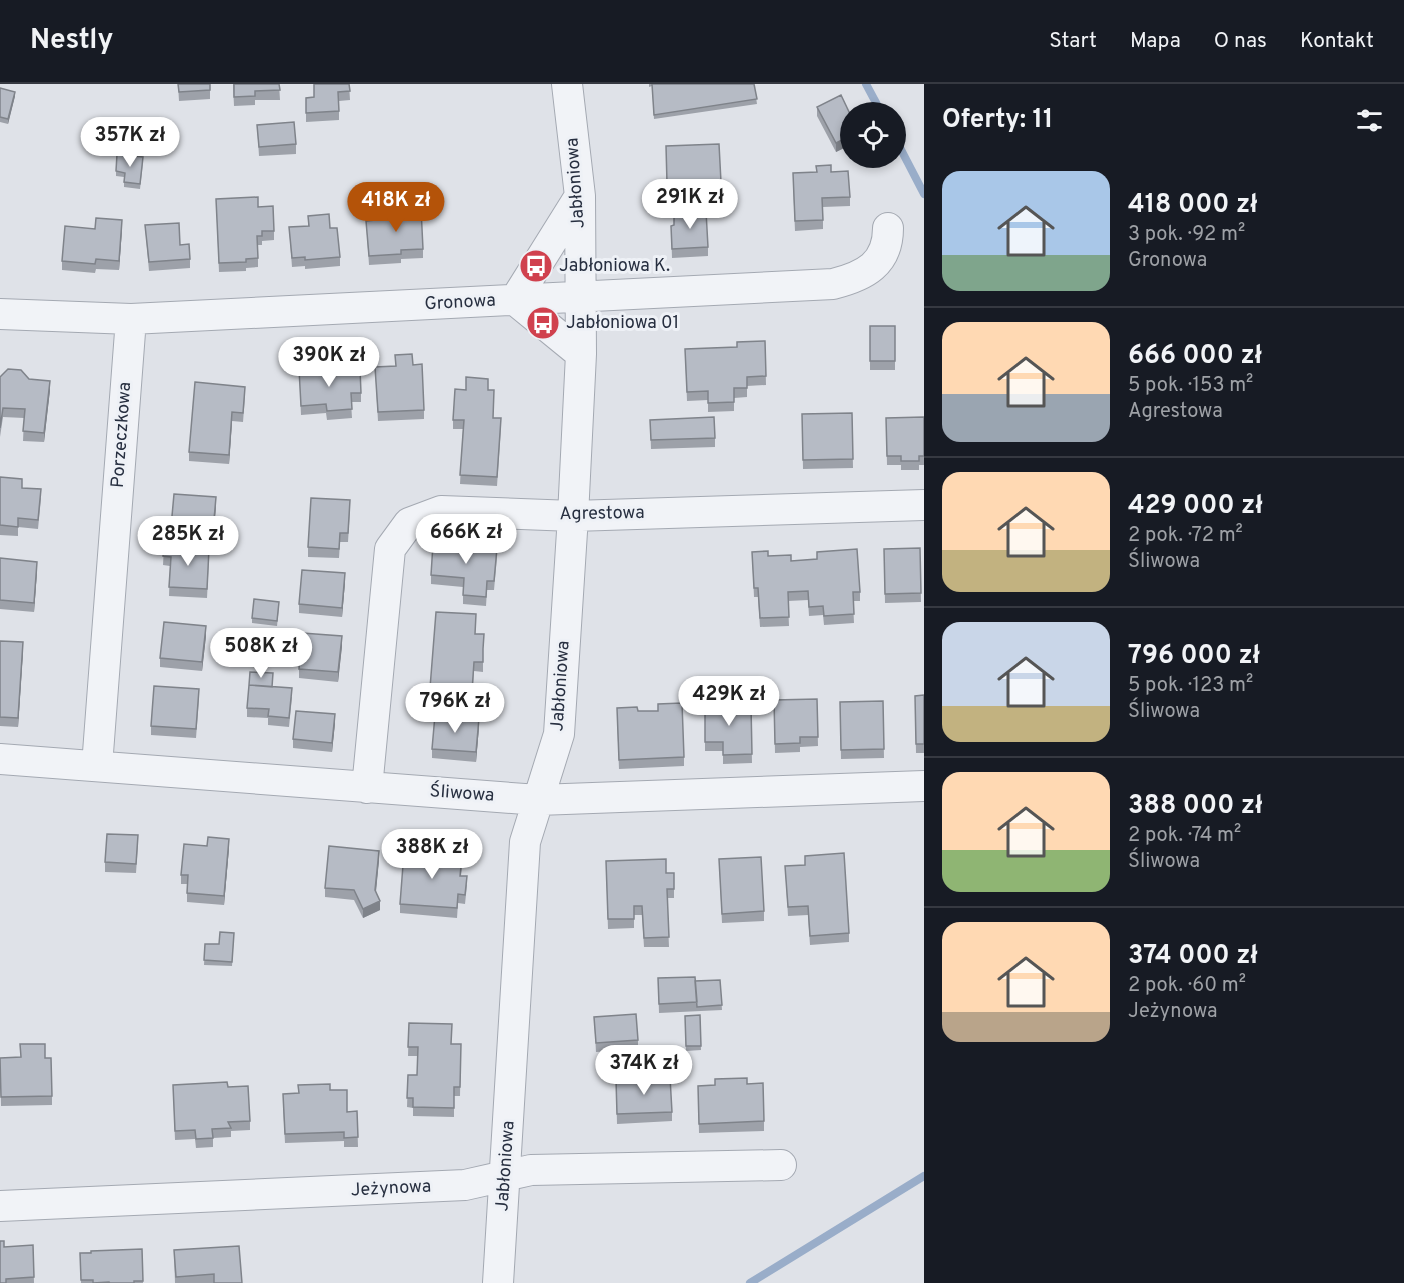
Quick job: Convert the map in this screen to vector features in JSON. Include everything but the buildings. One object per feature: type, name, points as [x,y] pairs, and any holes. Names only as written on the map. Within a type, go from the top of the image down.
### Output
[{"type":"street","name":"Jabłoniowa","points":[[498,1283],[525,842],[559,734],[573,516],[581,354],[580,196],[567,84]]},
{"type":"street","points":[[580,196],[515,300],[581,354]]},
{"type":"street","name":"Gronowa","points":[[0,314],[131,319],[833,284],[853,279],[869,270],[880,258],[888,244],[888,228]]},
{"type":"street","name":"Porzeczkowa","points":[[97,766],[131,319]]},
{"type":"street","name":"Agrestowa","points":[[367,788],[390,549],[409,524],[441,511],[573,516],[924,505]]},
{"type":"street","name":"Śliwowa","points":[[0,759],[538,800],[924,786]]},
{"type":"street","name":"Jeżynowa","points":[[0,1206],[465,1185],[531,1170],[781,1165]]},
{"type":"waterway","points":[[866,84],[876,102]]},
{"type":"waterway","points":[[906,159],[924,194]]},
{"type":"waterway","points":[[750,1283],[924,1176]]},
{"type":"place","name":"Jabłoniowa K.","points":[[536,266]]},
{"type":"place","name":"Jabłoniowa 01","points":[[543,323]]}]
